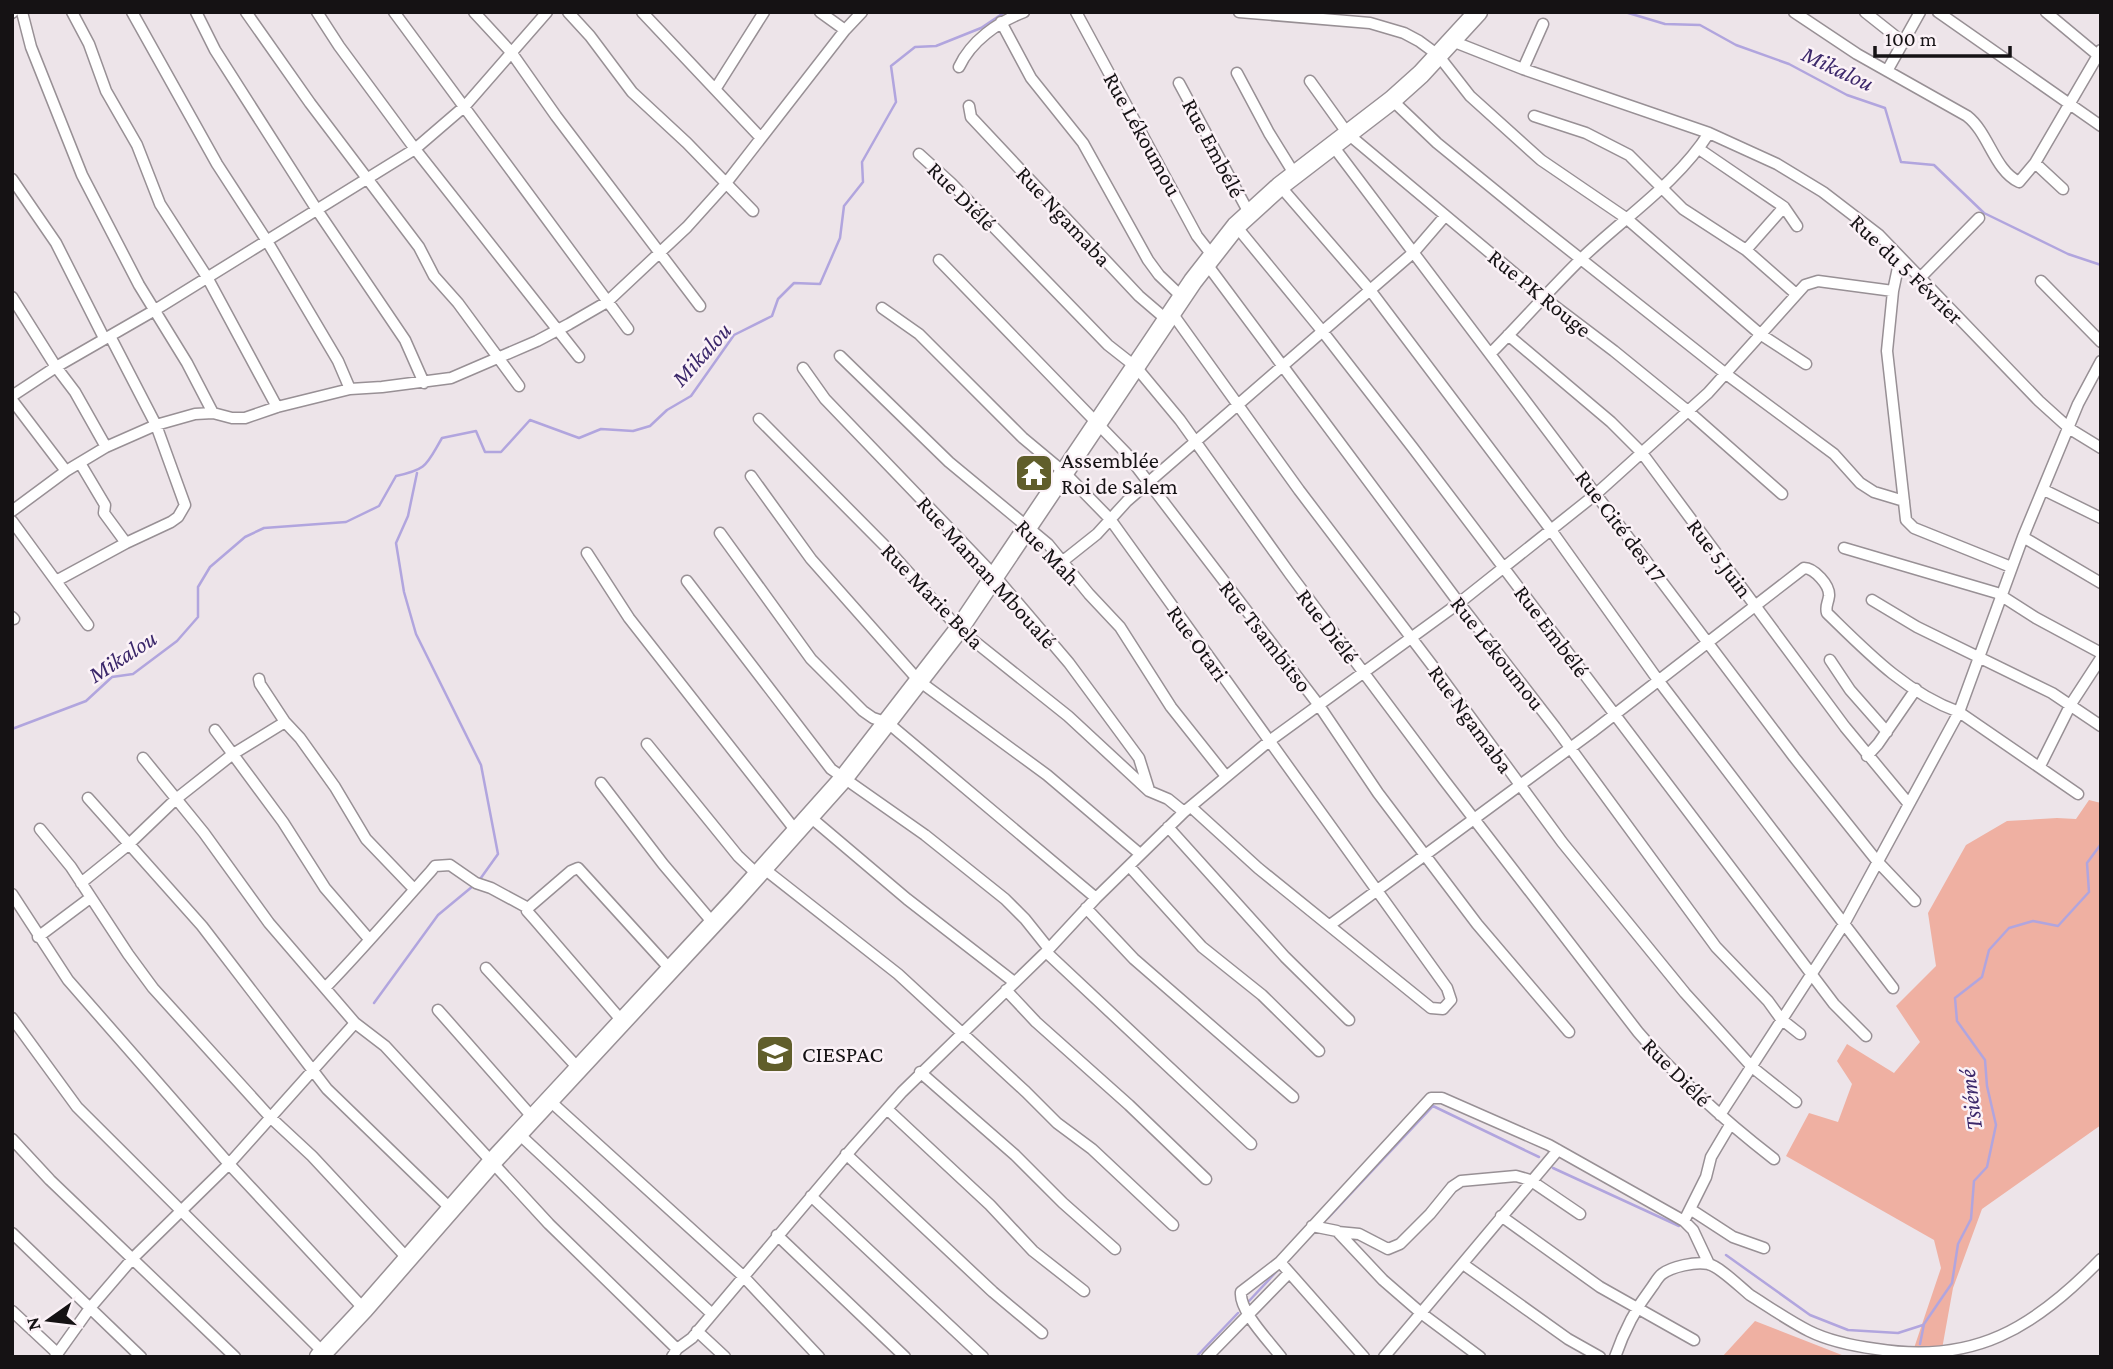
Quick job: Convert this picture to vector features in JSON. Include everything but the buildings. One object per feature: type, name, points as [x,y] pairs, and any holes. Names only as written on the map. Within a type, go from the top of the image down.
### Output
[{"type":"highway","points":[[321,1355],[578,1068],[843,779],[959,629],[1182,297],[1242,220],[1392,100],[1421,74],[1478,12]]},
{"type":"street","points":[[22,12],[31,47],[82,175],[139,285],[187,363],[213,413]]},
{"type":"street","points":[[72,12],[89,44],[106,91],[137,145],[160,204],[207,277],[277,407]]},
{"type":"street","points":[[132,12],[217,164],[338,361],[350,389]]},
{"type":"street","points":[[196,12],[215,50],[317,210],[405,340],[424,383]]},
{"type":"street","points":[[246,12],[310,103],[419,247],[434,276],[458,303],[519,386]]},
{"type":"street","points":[[317,12],[415,149],[579,358]]},
{"type":"street","points":[[394,12],[628,329]]},
{"type":"street","points":[[474,12],[511,52],[556,116],[700,306]]},
{"type":"street","points":[[66,471],[12,398],[56,367],[267,242],[415,149],[465,106],[547,12]]},
{"type":"street","points":[[568,12],[590,36],[632,92],[687,143],[753,211]]},
{"type":"street","points":[[642,12],[761,138]]},
{"type":"street","points":[[716,88],[764,12]]},
{"type":"street","points":[[820,12],[845,30]]},
{"type":"street","points":[[12,511],[66,471],[106,447],[156,425],[195,414],[213,413],[245,418],[350,389],[451,378],[559,330],[607,302],[660,255],[726,184],[845,30],[862,12]]},
{"type":"street","points":[[959,67],[972,47],[1001,22],[1024,12]]},
{"type":"street","name":"Rue Lékoumou","points":[[1076,12],[1209,259],[1283,365],[1716,947],[1768,1001],[1781,1019],[1800,1034]]},
{"type":"street","points":[[1239,12],[1349,20],[1378,24],[1404,33],[1438,55],[1470,96],[1541,160],[1626,218],[1760,334],[1806,364]]},
{"type":"street","points":[[1794,12],[1887,71],[1975,122],[2002,166],[2018,182],[2035,163],[2100,54],[2046,12]]},
{"type":"street","points":[[1866,12],[1904,43]]},
{"type":"street","points":[[1887,71],[1920,12]]},
{"type":"street","points":[[1938,12],[2101,126]]},
{"type":"street","points":[[1001,22],[1031,78],[1083,143],[1148,260],[1158,275],[1182,297]]},
{"type":"street","points":[[1523,69],[1543,24]]},
{"type":"street","name":"Rue du 5 Février","points":[[1451,41],[1523,69],[1709,133],[1777,164],[1823,192],[1879,235],[2039,401],[2070,429],[2101,448]]},
{"type":"street","points":[[1237,73],[1269,133],[1288,181],[1551,530],[1658,680],[1893,988]]},
{"type":"street","name":"Rue PK Rouge","points":[[1310,81],[1348,134],[1544,298],[1689,412],[1782,494]]},
{"type":"street","name":"Rue Embélé","points":[[1179,83],[1242,220],[1323,332],[1505,568],[1788,945],[1834,1004],[1866,1036]]},
{"type":"street","points":[[1392,100],[1437,143],[1726,374],[1834,454],[1860,483],[1874,492],[1904,501]]},
{"type":"street","name":"Rue Ngamaba","points":[[969,106],[971,117],[1139,296],[1170,317],[1239,404],[1299,490],[1618,913],[1752,1067],[1796,1102]]},
{"type":"street","points":[[1534,116],[1569,126],[1629,155],[1683,209],[1746,250],[1796,294]]},
{"type":"street","points":[[1490,354],[1582,258],[1699,149],[1709,133]]},
{"type":"street","name":"Rue Cité des 17","points":[[1332,146],[1794,757],[1877,861],[1914,901]]},
{"type":"street","points":[[1699,149],[1784,207],[1797,226]]},
{"type":"street","name":"Rue Diélé","points":[[919,154],[951,183],[1108,345],[1136,367],[1196,443],[1363,673],[1638,1032],[1664,1063],[1730,1125],[1774,1159]]},
{"type":"street","points":[[2035,163],[2063,189]]},
{"type":"street","points":[[12,179],[56,243],[156,425],[185,505],[178,517],[170,522],[56,581]]},
{"type":"street","points":[[1746,250],[1784,207]]},
{"type":"street","points":[[1063,561],[1088,541],[1149,482],[1414,252],[1445,216]]},
{"type":"street","points":[[1920,278],[1979,218]]},
{"type":"street","points":[[1900,258],[1886,351],[1906,520],[1910,526],[2011,567]]},
{"type":"street","name":"Rue Tsambitso","points":[[939,260],[1097,423],[1149,482],[1318,704],[1378,793],[1513,969],[1569,1032]]},
{"type":"street","points":[[143,758],[269,923],[355,1023],[385,1046],[466,1135],[494,1161],[549,1224],[675,1353],[712,1314],[846,1154],[920,1072],[963,1034],[1140,854],[1225,775],[1318,704],[1459,603],[1596,494],[1689,412],[1805,285],[1818,281],[1893,291]]},
{"type":"street","points":[[2041,281],[2101,342]]},
{"type":"street","points":[[12,297],[75,392],[106,447]]},
{"type":"street","name":"Rue Otari","points":[[882,308],[919,334],[1023,438],[1065,473],[1110,519],[1447,988],[1451,1000],[1443,1009],[1431,1009]]},
{"type":"street","name":"Rue 5 Juin","points":[[1508,335],[1603,415],[1642,453],[1867,756],[1908,803]]},
{"type":"street","name":"Rue Mah","points":[[840,356],[949,462],[1048,544],[1088,594],[1120,627],[1171,707],[1225,775]]},
{"type":"street","points":[[1720,1115],[1844,924],[1959,712],[2023,537],[2070,429],[2096,379],[2101,361]]},
{"type":"street","name":"Rue Maman Mboualé","points":[[803,368],[825,399],[994,575],[1069,663],[1139,758],[1149,791]]},
{"type":"street","name":"Rue Marie Bela","points":[[759,419],[885,546],[959,629],[1068,716],[1149,791],[1187,809],[1431,1009]]},
{"type":"street","points":[[80,463],[100,495],[104,513],[126,543]]},
{"type":"street","points":[[751,477],[811,559],[919,681],[1047,775],[1140,854]]},
{"type":"street","points":[[2044,490],[2101,518]]},
{"type":"street","points":[[12,521],[88,625]]},
{"type":"street","points":[[720,533],[811,659],[863,711],[888,723],[1096,898]]},
{"type":"street","points":[[2023,537],[2101,583]]},
{"type":"street","points":[[1844,548],[2001,595],[2027,613],[2101,653]]},
{"type":"street","points":[[587,554],[629,618],[796,831]]},
{"type":"street","points":[[1330,925],[1615,714],[1799,570],[1811,568],[1830,592],[1825,608],[1827,614],[1875,660],[1908,686],[1959,712],[2078,794]]},
{"type":"street","points":[[687,581],[831,769],[925,835],[1005,899],[1025,919],[1047,951],[1251,1144]]},
{"type":"street","points":[[1872,600],[1917,627],[2071,704],[2101,726]]},
{"type":"street","points":[[2040,766],[2071,704],[2101,658]]},
{"type":"street","points":[[1830,660],[1850,690],[1887,732]]},
{"type":"street","points":[[259,678],[260,684],[285,722],[300,738],[335,787],[366,839],[414,889]]},
{"type":"street","points":[[1867,756],[1916,689]]},
{"type":"street","points":[[81,883],[128,845],[176,799],[233,754],[285,722]]},
{"type":"street","points":[[215,730],[283,822],[325,888],[369,939]]},
{"type":"street","points":[[646,744],[738,856],[898,974],[1057,1123],[1092,1149],[1173,1224]]},
{"type":"street","points":[[601,783],[663,864],[713,923]]},
{"type":"street","points":[[88,798],[202,926],[327,1089],[451,1209]]},
{"type":"street","points":[[809,816],[907,899],[1014,982]]},
{"type":"street","points":[[1168,827],[1285,957],[1349,1020]]},
{"type":"street","points":[[40,829],[81,883],[153,988],[270,1117],[312,1156],[408,1259]]},
{"type":"street","points":[[325,988],[360,953],[369,939],[435,866],[450,865],[477,883],[528,908]]},
{"type":"street","points":[[1129,866],[1202,947],[1262,995],[1319,1051]]},
{"type":"street","points":[[528,908],[570,871],[578,868],[670,969]]},
{"type":"street","points":[[12,894],[68,980],[229,1164],[364,1309]]},
{"type":"street","points":[[38,937],[90,898]]},
{"type":"street","points":[[528,908],[527,911],[622,1021]]},
{"type":"street","points":[[1086,908],[1134,959],[1293,1097]]},
{"type":"street","points":[[485,968],[578,1068]]},
{"type":"street","points":[[1006,990],[1036,1022],[1129,1105],[1206,1179]]},
{"type":"street","points":[[438,1010],[534,1118]]},
{"type":"street","points":[[12,1018],[77,1107],[321,1355]]},
{"type":"street","points":[[12,1311],[56,1355],[90,1308],[133,1258],[229,1164],[355,1023]]},
{"type":"street","points":[[920,1072],[1015,1155],[1115,1249]]},
{"type":"street","points":[[1281,1357],[1248,1314],[1241,1300],[1241,1292],[1280,1262],[1431,1098],[1442,1098],[1558,1150],[1684,1221],[1693,1230],[1709,1264],[1751,1295],[1810,1332],[1855,1346],[1892,1352],[1937,1353],[1978,1346],[2010,1334],[2058,1299],[2101,1259]]},
{"type":"street","points":[[550,1101],[743,1276],[819,1357]]},
{"type":"street","points":[[887,1109],[990,1205],[1033,1251],[1084,1291]]},
{"type":"street","points":[[1684,1221],[1706,1177],[1711,1157],[1730,1125]]},
{"type":"street","points":[[519,1134],[712,1314]]},
{"type":"street","points":[[12,1139],[50,1180],[235,1357]]},
{"type":"street","points":[[1390,1355],[1421,1313],[1530,1180],[1558,1150]]},
{"type":"street","points":[[846,1154],[993,1292],[1042,1333]]},
{"type":"street","points":[[1312,1226],[1359,1234],[1388,1249],[1400,1244],[1452,1187],[1461,1181],[1516,1176],[1530,1180],[1580,1214]]},
{"type":"street","points":[[811,1196],[983,1357]]},
{"type":"street","points":[[1690,1209],[1733,1237],[1765,1248]]},
{"type":"street","points":[[1501,1216],[1600,1287],[1694,1340]]},
{"type":"street","points":[[1338,1232],[1383,1280],[1421,1313],[1480,1357]]},
{"type":"street","points":[[12,1233],[141,1357]]},
{"type":"street","points":[[778,1235],[905,1357]]},
{"type":"street","points":[[1280,1262],[1364,1357]]},
{"type":"street","points":[[1463,1264],[1568,1339],[1600,1357]]},
{"type":"street","points":[[1615,1357],[1624,1329],[1662,1273],[1688,1264],[1709,1264]]},
{"type":"street","points":[[1207,1357],[1288,1274]]},
{"type":"street","points":[[697,1331],[726,1357]]},
{"type":"shaded area","points":[[2089,800],[2101,803],[2101,1125],[1982,1209],[1953,1288],[1942,1349],[1945,1357],[1911,1357],[1941,1268],[1934,1240],[1786,1156],[1809,1113],[1838,1122],[1852,1084],[1837,1061],[1847,1044],[1894,1073],[1920,1042],[1896,1006],[1936,966],[1928,913],[1966,845],[2007,821],[2076,819]]},
{"type":"shaded area","points":[[1755,1321],[1847,1357],[1722,1357]]},
{"type":"waterway","name":"Mikalou","points":[[12,729],[86,701],[112,677],[133,674],[177,641],[198,617],[198,587],[210,567],[245,537],[264,528],[346,522],[379,506],[396,476],[414,471],[425,464],[442,438],[476,431],[485,452],[501,452],[530,420],[579,438],[601,429],[633,431],[650,426],[667,410],[691,396],[734,335],[772,316],[778,299],[794,283],[820,284],[840,238],[844,206],[863,182],[862,162],[896,102],[891,66],[915,47],[936,46],[981,28],[1005,12]]},
{"type":"waterway","name":"Mikalou","points":[[1625,12],[1665,24],[1700,25],[1736,45],[1789,64],[1847,95],[1885,108],[1901,162],[1934,165],[1984,213],[2068,254],[2101,265]]},
{"type":"waterway","points":[[417,473],[408,516],[396,543],[404,592],[416,634],[481,765],[498,854],[478,882]]},
{"type":"waterway","name":"Tsiémé","points":[[1920,1344],[1924,1324],[1952,1283],[1958,1244],[1971,1219],[1974,1181],[1987,1167],[1996,1125],[1987,1086],[1985,1060],[1957,1021],[1955,998],[1982,977],[1989,950],[2009,928],[2033,921],[2058,926],[2089,892],[2087,863],[2101,844]]},
{"type":"waterway","points":[[374,1003],[438,915],[473,886]]},
{"type":"waterway","points":[[1328,1218],[1433,1106],[1539,1157]]},
{"type":"waterway","points":[[1553,1168],[1679,1226]]},
{"type":"waterway","points":[[1726,1255],[1810,1315],[1848,1330],[1898,1333],[1923,1325]]},
{"type":"waterway","points":[[1249,1301],[1277,1271]]},
{"type":"waterway","points":[[1196,1357],[1238,1313]]},
{"type":"place","name":"Assemblée Roi de Salem","points":[[1034,473]]},
{"type":"place","name":"CIESPAC","points":[[775,1054]]}]
